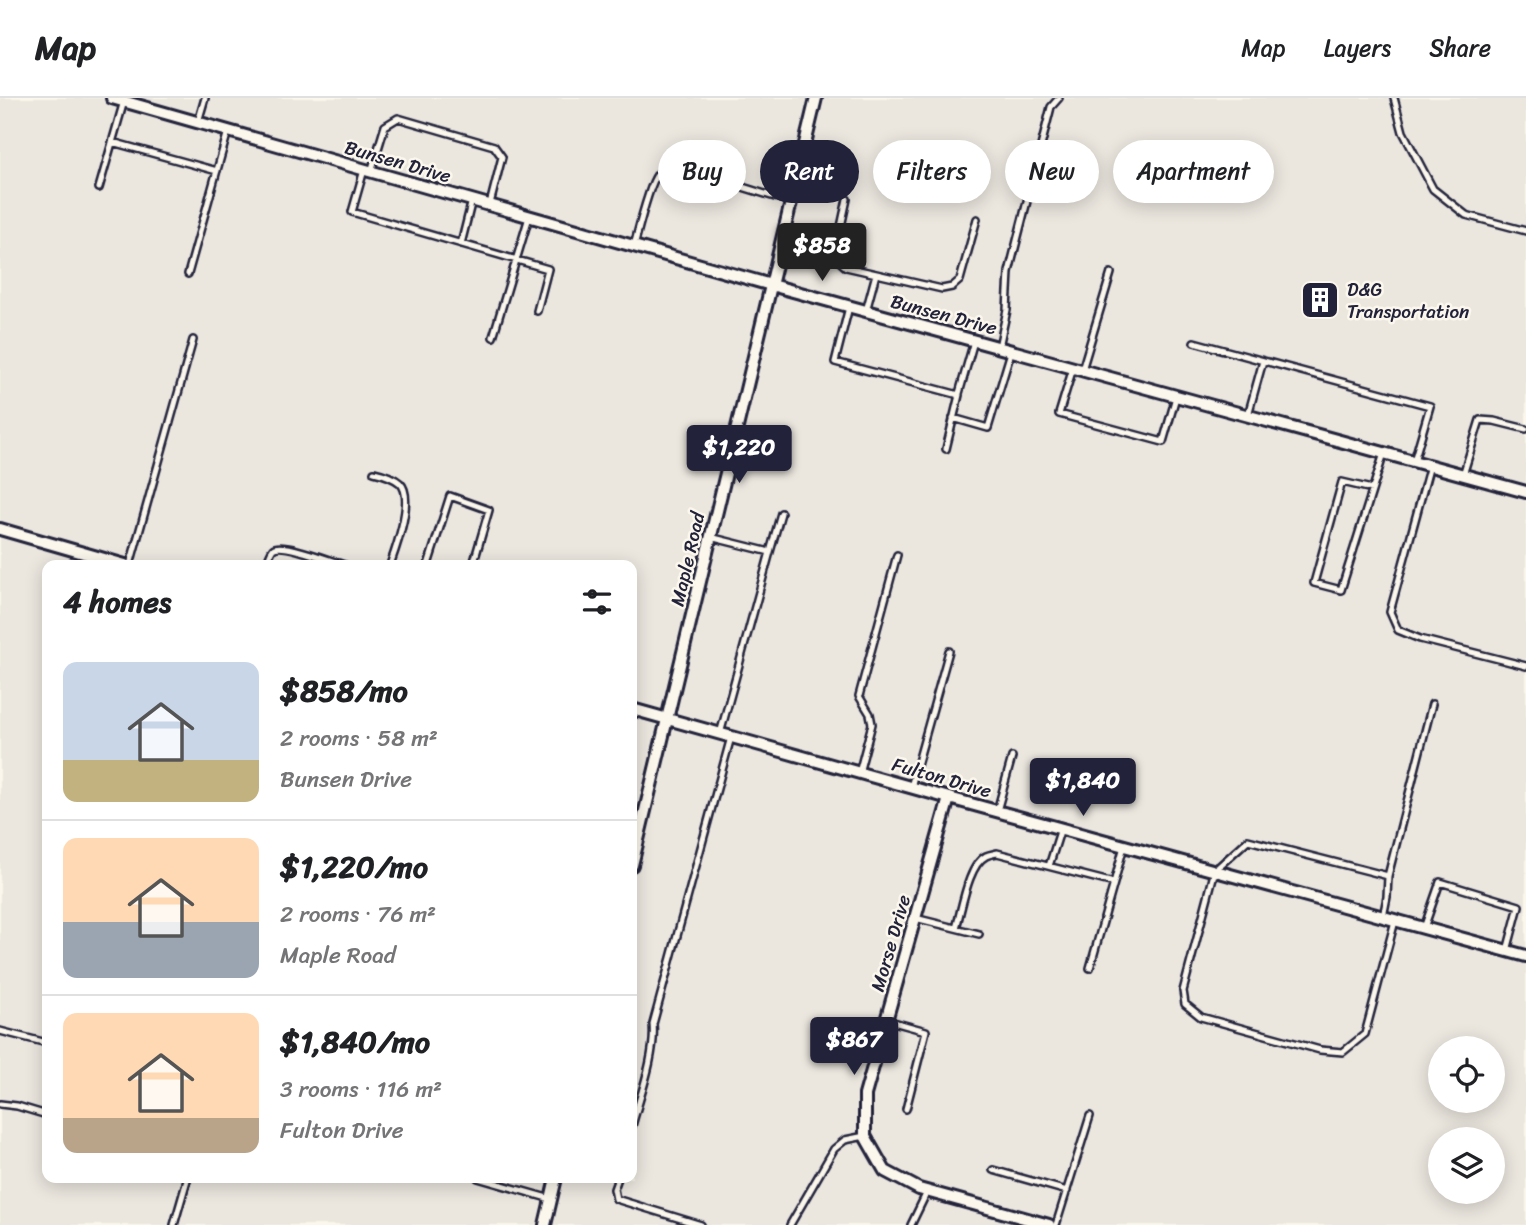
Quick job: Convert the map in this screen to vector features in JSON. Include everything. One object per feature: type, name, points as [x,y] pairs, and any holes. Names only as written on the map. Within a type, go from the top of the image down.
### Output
[{"type":"street","name":"Bunsen Drive","points":[[111,98],[849,307],[1526,492]]},
{"type":"street","name":"Maple Road","points":[[806,140],[816,98]]},
{"type":"street","name":"Maple Road","points":[[637,844],[791,203]]},
{"type":"street","points":[[0,529],[110,560]]},
{"type":"street","name":"Fulton Drive","points":[[637,710],[1526,956]]},
{"type":"street","name":"Morse Drive","points":[[865,1136],[865,1095],[949,798]]},
{"type":"street","points":[[865,1136],[886,1171],[919,1189],[1049,1225]]},
{"type":"street","points":[[545,1225],[555,1183]]},
{"type":"lane","points":[[198,123],[205,98]]},
{"type":"lane","points":[[999,348],[1007,310],[1009,272],[1051,107],[1059,98]]},
{"type":"lane","points":[[1394,98],[1402,132],[1433,189],[1466,215],[1526,231]]},
{"type":"lane","points":[[99,188],[124,102]]},
{"type":"lane","points":[[490,205],[502,157],[494,146],[398,118],[385,126],[352,212],[548,270],[537,311]]},
{"type":"lane","points":[[188,274],[228,131]]},
{"type":"lane","points":[[112,142],[217,171]]},
{"type":"lane","points":[[634,246],[652,187],[657,176],[665,169],[678,167],[760,192]]},
{"type":"lane","points":[[461,244],[472,201]]},
{"type":"lane","points":[[846,203],[836,250],[838,260],[846,267],[942,289],[952,287],[960,280],[977,219]]},
{"type":"lane","points":[[493,337],[529,217]]},
{"type":"lane","points":[[1111,273],[1059,414],[1163,442],[1176,396]]},
{"type":"lane","points":[[866,311],[876,274]]},
{"type":"lane","points":[[849,307],[835,362],[959,395],[958,397]]},
{"type":"lane","points":[[129,560],[193,340]]},
{"type":"lane","points":[[946,449],[974,341]]},
{"type":"lane","points":[[1194,342],[1430,406],[1414,461]]},
{"type":"lane","points":[[953,418],[988,428],[1011,351]]},
{"type":"lane","points":[[1248,415],[1262,361]]},
{"type":"lane","points":[[1463,475],[1480,420],[1526,429]]},
{"type":"lane","points":[[1372,489],[1342,482],[1314,583],[1341,590],[1384,453]]},
{"type":"lane","points":[[1430,465],[1390,612],[1398,630],[1420,639],[1526,666]]},
{"type":"lane","points":[[374,472],[401,484],[406,493],[405,509],[391,560]]},
{"type":"lane","points":[[430,560],[450,496],[489,510],[474,560]]},
{"type":"lane","points":[[637,1108],[652,1052],[653,1024],[781,513]]},
{"type":"lane","points":[[710,537],[770,552]]},
{"type":"lane","points":[[269,560],[272,551],[279,547],[329,560]]},
{"type":"lane","points":[[859,773],[872,724],[870,714],[859,696],[897,555]]},
{"type":"lane","points":[[911,787],[949,651]]},
{"type":"lane","points":[[1383,917],[1388,876],[1432,704]]},
{"type":"lane","points":[[997,811],[1012,757]]},
{"type":"lane","points":[[1049,866],[1060,828]]},
{"type":"lane","points":[[1388,876],[1248,840],[1215,870],[1183,991],[1185,1004],[1201,1017],[1214,1021],[1320,1050],[1343,1052],[1365,1034],[1396,920]]},
{"type":"lane","points":[[1090,968],[1124,846]]},
{"type":"lane","points":[[956,928],[972,872],[985,856],[997,853],[1114,883]]},
{"type":"lane","points":[[1424,928],[1440,882],[1520,906],[1507,951]]},
{"type":"lane","points":[[915,918],[979,934]]},
{"type":"lane","points":[[886,1020],[926,1031],[906,1109]]},
{"type":"lane","points":[[0,1031],[42,1042]]},
{"type":"lane","points":[[0,1104],[42,1114]]},
{"type":"lane","points":[[1056,1225],[1090,1116]]},
{"type":"lane","points":[[790,1225],[834,1149],[845,1140],[865,1136]]},
{"type":"lane","points":[[993,1170],[1067,1191]]},
{"type":"lane","points":[[174,1225],[186,1183]]},
{"type":"lane","points":[[495,1183],[551,1199]]},
{"type":"lane","points":[[616,1183],[614,1189],[616,1199],[701,1225]]},
{"type":"lane","points":[[911,1225],[927,1192]]},
{"type":"shaded area","points":[[0,98],[1526,98],[1526,1225],[0,1225]]},
{"type":"place","name":"D&G Transportation","points":[[1320,300]]}]
